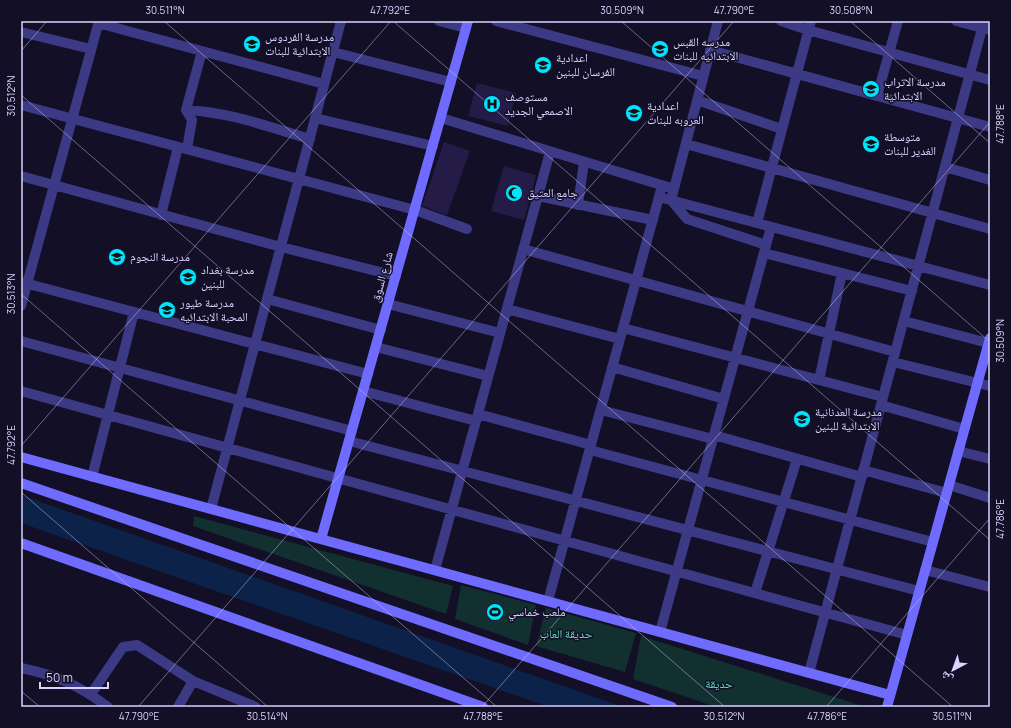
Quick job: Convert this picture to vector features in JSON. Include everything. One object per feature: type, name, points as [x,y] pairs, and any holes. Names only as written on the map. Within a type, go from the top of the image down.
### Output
[{"type":"street","points":[[211,509],[341,21]]},
{"type":"street","points":[[439,21],[467,25]]},
{"type":"street","points":[[496,21],[703,76]]},
{"type":"street","points":[[671,200],[718,21]]},
{"type":"street","points":[[781,21],[810,26],[889,53],[990,80]]},
{"type":"street","points":[[877,96],[898,21]]},
{"type":"street","points":[[809,673],[958,118],[985,26],[956,21]]},
{"type":"street","points":[[21,306],[24,283],[55,186],[98,22],[324,84]]},
{"type":"street","name":"شارع السوق","points":[[321,540],[467,25]]},
{"type":"street","points":[[757,223],[810,26]]},
{"type":"street","points":[[21,32],[91,49]]},
{"type":"street","points":[[710,50],[990,127]]},
{"type":"street","points":[[161,215],[192,120],[186,110],[202,51]]},
{"type":"street","points":[[333,52],[451,82]]},
{"type":"street","points":[[697,100],[782,129]]},
{"type":"street","points":[[21,105],[415,210],[467,229]]},
{"type":"street","points":[[186,110],[212,111],[225,114],[310,139]]},
{"type":"street","points":[[315,118],[433,146]]},
{"type":"street","points":[[441,118],[674,189]]},
{"type":"street","points":[[686,144],[990,229]]},
{"type":"street","points":[[435,570],[550,152]]},
{"type":"street","points":[[578,205],[584,162]]},
{"type":"street","points":[[945,167],[990,180]]},
{"type":"street","points":[[21,176],[161,215],[396,276]]},
{"type":"street","points":[[548,602],[662,186]]},
{"type":"street","points":[[538,196],[653,220]]},
{"type":"street","points":[[659,197],[990,286]]},
{"type":"street","points":[[671,200],[687,219],[765,249],[842,274],[912,292]]},
{"type":"street","points":[[660,632],[771,227]]},
{"type":"street","points":[[524,249],[829,334],[977,384],[990,386]]},
{"type":"street","points":[[819,380],[842,274]]},
{"type":"street","points":[[24,283],[368,374]]},
{"type":"street","points":[[267,299],[381,330]]},
{"type":"street","points":[[388,304],[500,333]]},
{"type":"street","points":[[507,310],[620,339]]},
{"type":"street","points":[[92,477],[134,312]]},
{"type":"street","points":[[887,707],[989,341],[904,321]]},
{"type":"street","points":[[623,328],[819,380],[964,429]]},
{"type":"street","points":[[21,341],[352,431]]},
{"type":"street","points":[[376,347],[488,376]]},
{"type":"street","points":[[612,367],[724,399]]},
{"type":"street","points":[[21,391],[907,635]]},
{"type":"street","points":[[363,391],[591,447],[701,480],[933,542]]},
{"type":"street","points":[[601,410],[863,474],[990,498]]},
{"type":"street","points":[[349,441],[920,591]]},
{"type":"street","points":[[958,451],[990,459]]},
{"type":"street","points":[[21,457],[890,695]]},
{"type":"street","points":[[755,593],[797,459]]},
{"type":"street","points":[[21,483],[672,707]]},
{"type":"street","points":[[21,543],[483,707]]},
{"type":"street","points":[[925,570],[990,586]]},
{"type":"street","points":[[90,694],[123,647],[138,645],[193,681],[256,707]]},
{"type":"street","points":[[21,668],[48,674],[90,694],[108,707]]},
{"type":"street","points":[[178,707],[193,681]]},
{"type":"green space","points":[[194,516],[453,586],[446,614],[193,526]]},
{"type":"green space","name":"ملعب خماسي","points":[[461,585],[536,605],[528,645],[455,619]]},
{"type":"green space","name":"حديقة العاب","points":[[546,608],[636,633],[625,672],[536,646]]},
{"type":"green space","name":"حديقة","points":[[641,636],[866,707],[716,707],[633,679]]},
{"type":"water","points":[[21,495],[623,707],[549,707],[21,523]]},
{"type":"building","name":"مستوصف الاصمعي الجديد","points":[[477,83],[516,93],[508,126],[468,116]]},
{"type":"building","points":[[444,142],[470,151],[447,215],[422,206]]},
{"type":"building","name":"جامع العتيق","points":[[504,166],[536,175],[524,220],[491,211]]},
{"type":"place","name":"مدرسة الفردوس الابتدائية للبنات","points":[[252,44]]},
{"type":"place","name":"مدرسه القبس الابتدائيه للبنات","points":[[660,49]]},
{"type":"place","name":"اعدادية الفرسان للبنين","points":[[543,65]]},
{"type":"place","name":"مدرسة الاتراب الابتدائية","points":[[871,89]]},
{"type":"place","name":"مستوصف الاصمعي الجديد","points":[[492,104]]},
{"type":"place","name":"اعدادية العروبه للبنات","points":[[634,113]]},
{"type":"place","name":"متوسطة الغدير للبنات","points":[[871,144]]},
{"type":"place","name":"جامع العتيق","points":[[514,193]]},
{"type":"place","name":"مدرسة النجوم","points":[[117,257]]},
{"type":"place","name":"مدرسة بغداد للبنين","points":[[188,277]]},
{"type":"place","name":"مدرسة طيور المحبة الابتدائيه","points":[[167,310]]},
{"type":"place","name":"مدرسة العدنانية الابتدائية للبنين","points":[[802,419]]},
{"type":"place","name":"ملعب خماسي","points":[[495,612]]}]
